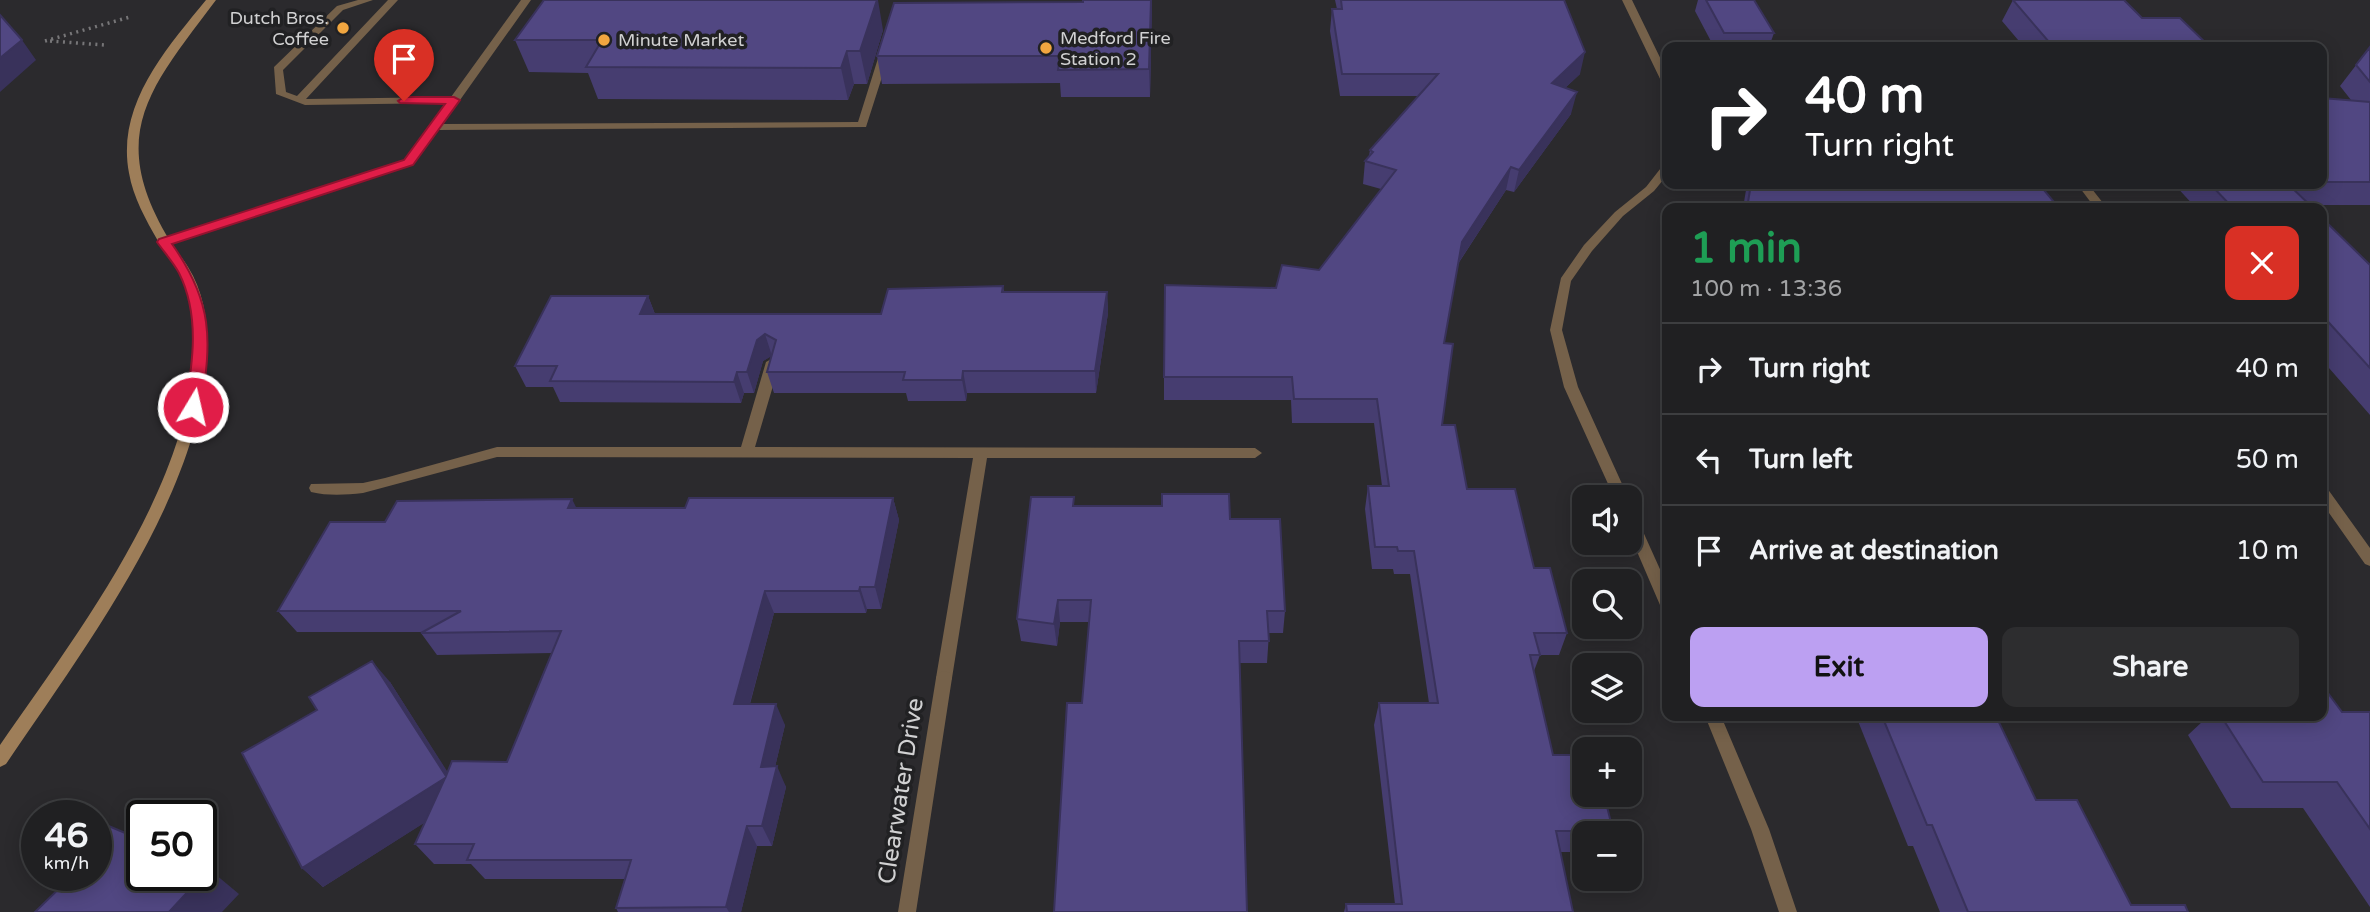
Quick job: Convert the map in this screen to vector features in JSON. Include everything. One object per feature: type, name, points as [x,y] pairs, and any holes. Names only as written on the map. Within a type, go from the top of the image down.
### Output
[{"type":"main road","points":[[0,759],[129,559],[158,504],[193,407],[199,371],[201,330],[196,301],[186,273],[164,242],[136,184],[132,126],[141,97],[163,60],[211,0]]},
{"type":"street","points":[[368,0],[340,8],[278,69],[281,94],[305,102],[454,100]]},
{"type":"street","points":[[300,99],[393,0]]},
{"type":"street","points":[[164,242],[409,163],[526,0]]},
{"type":"street","points":[[1627,0],[1662,73]]},
{"type":"street","points":[[435,127],[862,125],[889,37]]},
{"type":"street","points":[[1615,485],[1570,387],[1556,330],[1565,281],[1619,214],[1650,189],[1662,174]]},
{"type":"street","points":[[2085,189],[2097,203]]},
{"type":"street","points":[[747,451],[773,362]]},
{"type":"street","name":"Clearwater Drive","points":[[907,912],[981,451]]},
{"type":"street","points":[[316,488],[338,492],[368,489],[449,463],[497,452],[1255,453]]},
{"type":"street","points":[[2327,499],[2370,560]]},
{"type":"street","points":[[1642,546],[1662,591]]},
{"type":"street","points":[[1715,721],[1760,829],[1788,912]]},
{"type":"path","points":[[104,45],[45,41],[130,17]]},
{"type":"building","points":[[544,0],[877,0],[860,51],[847,51],[841,68],[586,67],[602,40],[515,40]]},
{"type":"building","points":[[1151,0],[1149,69],[1058,70],[1060,56],[877,56],[894,3]]},
{"type":"building","points":[[1341,0],[1564,0],[1585,52],[1552,83],[1577,92],[1519,170],[1511,167],[1462,242],[1444,343],[1453,344],[1442,425],[1455,425],[1467,489],[1515,489],[1534,568],[1550,568],[1567,633],[1534,633],[1540,655],[1530,655],[1553,755],[1572,755],[1572,807],[1607,807],[1611,821],[1572,821],[1572,831],[1556,831],[1573,912],[1347,912],[1346,904],[1402,904],[1379,703],[1438,703],[1414,551],[1398,551],[1397,547],[1375,547],[1368,486],[1389,486],[1377,399],[1294,399],[1292,377],[1164,377],[1165,285],[1276,288],[1282,265],[1319,270],[1396,170],[1365,161],[1373,152],[1370,150],[1438,74],[1342,74],[1332,9],[1342,9]]},
{"type":"building","points":[[1706,0],[1754,0],[1774,33],[1724,33]]},
{"type":"building","points":[[2013,0],[2124,0],[2142,18],[2180,18],[2205,42],[2113,42],[2049,42]]},
{"type":"building","points":[[0,15],[22,40],[0,58]]},
{"type":"building","points":[[2370,47],[2370,82],[2356,65]]},
{"type":"building","points":[[2327,98],[2370,102],[2370,182],[2327,182]]},
{"type":"building","points":[[1750,189],[2043,189],[2054,202],[2037,203],[1748,203]]},
{"type":"building","points":[[2215,189],[2293,189],[2308,203],[2228,203]]},
{"type":"building","points":[[2327,223],[2370,265],[2370,368],[2327,321]]},
{"type":"building","points":[[1003,286],[1002,292],[1107,292],[1095,371],[963,371],[962,380],[903,380],[905,372],[767,372],[776,340],[765,334],[757,340],[747,372],[737,372],[734,382],[550,381],[557,366],[515,366],[551,296],[648,296],[640,314],[881,314],[888,289]]},
{"type":"building","points":[[1162,494],[1229,494],[1230,519],[1280,519],[1285,611],[1267,611],[1269,641],[1239,641],[1247,912],[1054,912],[1067,703],[1082,703],[1091,600],[1058,600],[1054,624],[1017,619],[1031,497],[1074,497],[1073,506],[1162,506]]},
{"type":"building","points":[[689,498],[893,498],[875,587],[860,587],[859,591],[765,591],[734,704],[776,704],[761,767],[777,766],[762,826],[747,826],[726,907],[616,908],[631,860],[467,860],[474,844],[415,844],[445,778],[302,868],[242,753],[317,710],[309,697],[372,661],[446,776],[452,761],[507,762],[561,631],[421,633],[461,611],[278,611],[330,522],[385,522],[397,501],[572,499],[568,508],[685,508]]},
{"type":"building","points":[[2327,692],[2342,712],[2370,712],[2370,829],[2337,782],[2263,782],[2224,721],[2327,721]]},
{"type":"building","points":[[1884,721],[1998,721],[2036,800],[2077,800],[2131,905],[2185,905],[2188,912],[1968,912],[1932,825],[1927,825]]},
{"type":"building","points":[[112,827],[126,833],[126,891],[189,891],[169,912],[35,912],[57,891],[112,891]]},
{"type":"place","name":"Dutch Bros. Coffee","points":[[343,28]]},
{"type":"place","name":"Minute Market","points":[[604,40]]},
{"type":"place","name":"Medford Fire Station 2","points":[[1046,48]]},
{"type":"route","points":[[193,407],[199,371],[201,330],[196,301],[186,273],[164,242],[409,163],[454,100],[404,101]]}]
